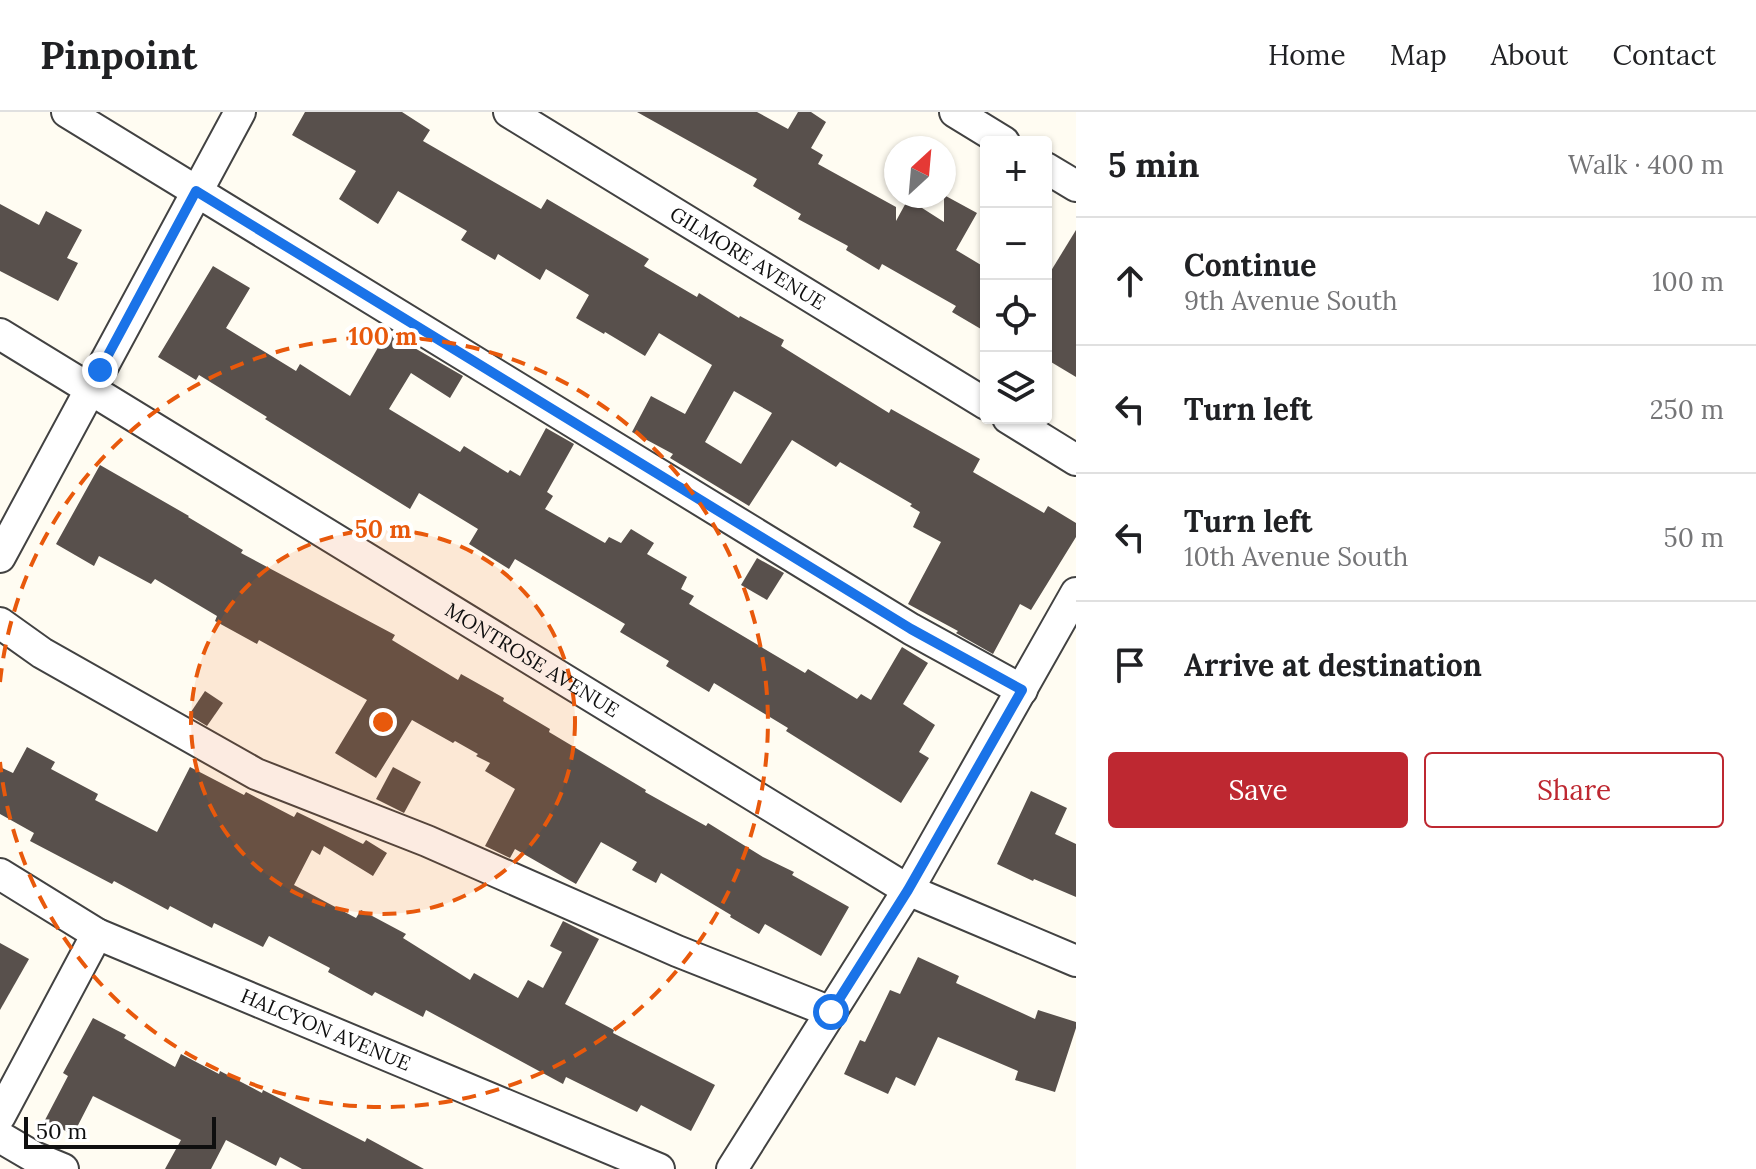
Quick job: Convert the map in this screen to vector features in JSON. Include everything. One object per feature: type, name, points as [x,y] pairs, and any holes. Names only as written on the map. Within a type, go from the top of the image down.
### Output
[{"type":"street","points":[[67,112],[898,620],[1022,690]]},
{"type":"street","points":[[0,557],[240,112]]},
{"type":"street","name":"GILMORE AVENUE","points":[[509,112],[980,400]]},
{"type":"street","points":[[955,112],[994,136]]},
{"type":"street","points":[[1052,172],[1076,186]]},
{"type":"street","name":"MONTROSE AVENUE","points":[[0,334],[908,890],[1076,961]]},
{"type":"street","points":[[1018,424],[1076,460]]},
{"type":"street","points":[[732,1169],[908,890],[1076,593]]},
{"type":"street","points":[[0,623],[42,653],[256,774],[427,841],[677,951],[831,1012]]},
{"type":"street","name":"HALCYON AVENUE","points":[[0,874],[97,934],[659,1169]]},
{"type":"street","points":[[0,1116],[97,934]]},
{"type":"street","points":[[0,1137],[34,1157],[63,1169]]},
{"type":"building","points":[[305,112],[402,112],[430,130],[423,141],[541,209],[547,199],[649,259],[644,266],[697,297],[699,293],[739,318],[784,340],[781,346],[889,413],[891,409],[980,459],[973,472],[1044,513],[1048,506],[1076,523],[1076,537],[1031,610],[1020,604],[993,654],[908,604],[941,542],[913,527],[920,512],[910,506],[912,504],[840,462],[836,467],[792,440],[749,506],[670,458],[673,454],[632,432],[651,396],[685,414],[712,365],[659,333],[645,356],[604,334],[576,318],[589,295],[546,269],[540,280],[498,254],[495,260],[461,240],[467,231],[398,191],[378,224],[339,199],[356,171],[292,135]],"holes":[[[734,391],[772,413],[741,464],[705,442]]]},
{"type":"building","points":[[637,112],[757,112],[788,129],[798,112],[811,112],[826,122],[811,148],[823,155],[818,164],[884,200],[884,208],[896,208],[896,221],[903,208],[922,208],[944,222],[944,208],[956,208],[956,202],[977,213],[956,250],[980,264],[980,328],[952,312],[956,306],[882,264],[879,270],[846,250],[848,246],[798,219],[801,214],[753,186],[757,179]]},
{"type":"building","points":[[0,204],[39,225],[46,211],[82,230],[67,258],[78,263],[58,301],[0,271]]},
{"type":"building","points":[[1076,230],[1076,377],[1052,363],[1052,269]]},
{"type":"building","points":[[213,266],[250,288],[226,328],[296,371],[300,364],[350,396],[387,332],[463,376],[450,398],[411,373],[389,409],[460,452],[464,446],[508,473],[510,470],[520,476],[546,428],[574,444],[547,492],[553,496],[545,509],[605,543],[609,537],[621,543],[631,529],[654,543],[647,554],[687,577],[681,589],[694,596],[689,604],[805,673],[808,669],[857,699],[861,694],[871,700],[902,647],[928,663],[903,704],[935,725],[919,752],[929,758],[901,803],[714,683],[709,692],[666,666],[669,661],[620,632],[625,624],[515,559],[509,569],[469,544],[478,529],[419,493],[410,509],[199,375],[196,380],[158,357]]},
{"type":"building","points":[[100,465],[189,516],[243,550],[241,553],[395,635],[392,640],[458,680],[461,674],[504,698],[503,701],[550,729],[549,732],[645,792],[706,826],[708,823],[849,907],[821,956],[765,924],[759,934],[661,873],[656,883],[632,870],[637,862],[601,842],[576,884],[515,849],[510,858],[485,846],[515,789],[485,771],[490,763],[476,756],[478,754],[412,720],[376,778],[335,753],[367,700],[259,640],[257,644],[215,621],[217,616],[155,579],[151,584],[99,556],[94,566],[56,544]]},
{"type":"building","points":[[757,558],[784,573],[767,600],[741,585]]},
{"type":"building","points":[[205,691],[223,703],[207,726],[189,715]]},
{"type":"building","points":[[27,747],[55,762],[51,769],[98,794],[95,800],[157,832],[190,767],[294,817],[297,812],[363,844],[366,840],[387,853],[373,876],[324,846],[320,855],[312,850],[294,885],[356,918],[361,910],[406,934],[403,938],[470,980],[474,973],[518,998],[528,980],[543,988],[562,952],[550,946],[563,921],[599,939],[565,1004],[614,1030],[613,1033],[715,1085],[691,1131],[641,1105],[637,1112],[566,1077],[563,1084],[426,1010],[423,1017],[375,992],[372,996],[328,972],[330,968],[269,936],[263,947],[214,923],[212,928],[170,906],[168,910],[114,881],[112,884],[30,841],[34,833],[0,814],[0,767],[13,773]]},
{"type":"building","points":[[393,767],[421,782],[404,813],[376,799]]},
{"type":"building","points":[[1031,791],[1067,808],[1055,834],[1076,844],[1076,897],[997,864]]},
{"type":"building","points":[[0,943],[29,959],[0,1010]]},
{"type":"building","points":[[918,957],[959,976],[956,983],[1035,1019],[1038,1010],[1076,1022],[1055,1092],[1015,1080],[1018,1071],[938,1037],[915,1086],[896,1077],[888,1094],[844,1074],[860,1040],[865,1042],[890,990],[900,994]]},
{"type":"building","points":[[93,1018],[175,1067],[181,1054],[262,1093],[263,1090],[365,1142],[367,1138],[424,1169],[302,1169],[280,1157],[276,1166],[226,1140],[211,1169],[165,1169],[181,1140],[93,1096],[73,1135],[45,1120],[68,1076],[63,1073]]},
{"type":"route","points":[[100,370],[196,191],[911,629],[1022,690],[908,890],[831,1012]]}]
